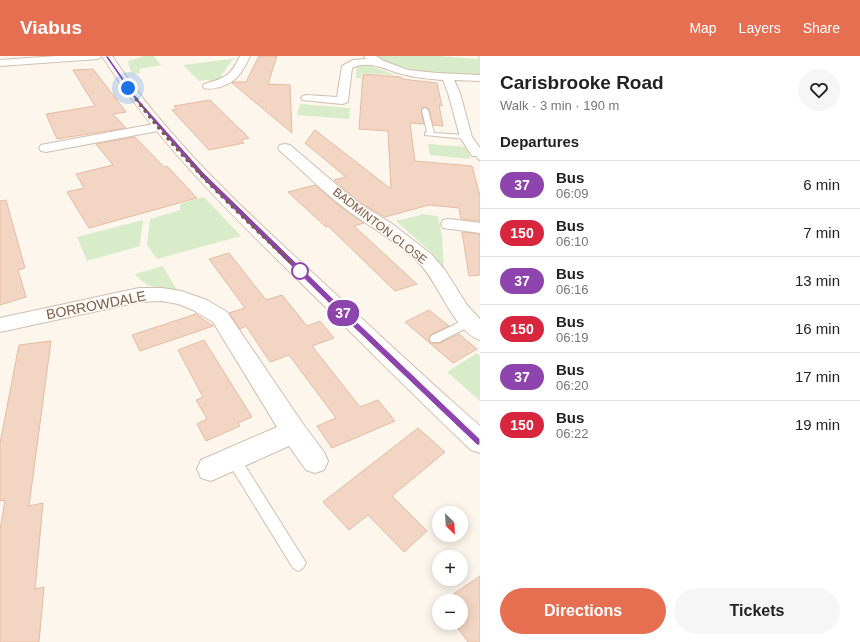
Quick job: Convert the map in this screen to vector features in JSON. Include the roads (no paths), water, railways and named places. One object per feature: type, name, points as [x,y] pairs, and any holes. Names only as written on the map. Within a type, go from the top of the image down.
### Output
[{"type":"street","points":[[0,63],[98,56]]},
{"type":"street","points":[[107,56],[137,100],[202,174],[259,232],[480,442]]},
{"type":"street","points":[[208,86],[225,82],[232,78],[244,56]]},
{"type":"street","points":[[307,98],[342,101],[347,66],[356,62],[372,59],[404,71],[480,78]]},
{"type":"street","points":[[447,76],[454,93],[466,137],[478,156]]},
{"type":"street","points":[[46,148],[160,127]]},
{"type":"street","name":"BADMINTON CLOSE","points":[[285,148],[352,206],[385,227],[425,258],[438,274],[460,310],[475,326]]},
{"type":"street","points":[[449,224],[480,228]]},
{"type":"street","name":"BORROWDALE","points":[[0,326],[138,295],[171,295],[186,298],[205,307],[220,317],[294,432],[315,461]]},
{"type":"street","points":[[222,464],[294,432]]},
{"type":"lane","points":[[425,110],[429,134],[466,137]]},
{"type":"lane","points":[[435,339],[475,326]]},
{"type":"lane","points":[[222,464],[298,563]]}]
